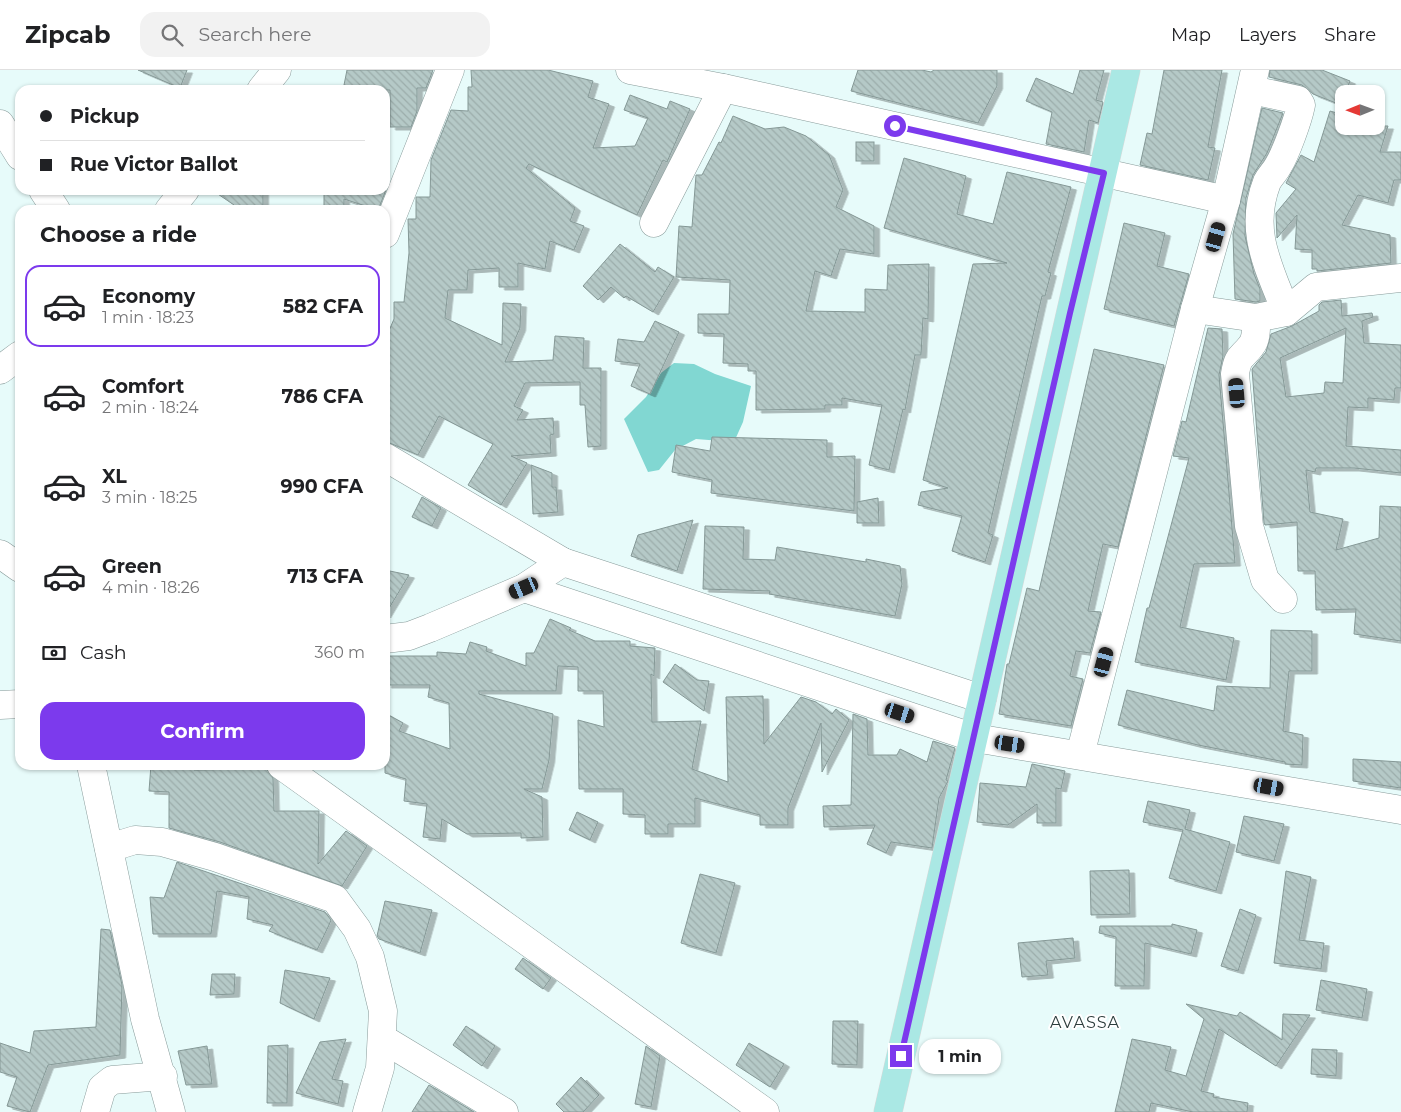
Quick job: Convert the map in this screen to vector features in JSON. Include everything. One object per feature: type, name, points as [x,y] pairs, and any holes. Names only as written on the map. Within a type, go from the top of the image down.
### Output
[{"type":"main road","points":[[888,1112],[975,738],[982,699],[1104,173],[1126,70]]},
{"type":"street","points":[[265,85],[277,70]]},
{"type":"street","points":[[390,221],[450,70]]},
{"type":"street","points":[[630,70],[723,88],[1226,200]]},
{"type":"street","points":[[1080,755],[1195,309],[1226,200],[1254,80],[1298,100],[1300,105],[1279,165],[1267,182],[1259,213],[1258,230],[1261,247],[1286,312]]},
{"type":"street","points":[[654,223],[723,88]]},
{"type":"street","points":[[0,124],[15,148]]},
{"type":"street","points":[[173,205],[181,195]]},
{"type":"street","points":[[1195,309],[1256,318],[1286,312],[1316,287],[1401,278]]},
{"type":"street","points":[[1256,318],[1255,338],[1251,346],[1237,359],[1235,374],[1249,526],[1265,580],[1283,599]]},
{"type":"street","points":[[0,370],[15,360]]},
{"type":"street","points":[[390,460],[563,562],[982,699]]},
{"type":"street","points":[[0,554],[15,564]]},
{"type":"street","points":[[390,638],[408,636],[430,628],[524,588],[563,562]]},
{"type":"street","points":[[524,588],[975,738],[1401,810]]},
{"type":"street","points":[[0,705],[15,704]]},
{"type":"street","points":[[92,770],[145,1019],[163,1076],[171,1112]]},
{"type":"street","points":[[288,770],[765,1112]]},
{"type":"street","points":[[109,848],[135,840],[162,842],[215,857],[335,899],[357,929],[370,957],[383,1012],[380,1068],[367,1112]]},
{"type":"street","points":[[383,1039],[504,1112]]},
{"type":"street","points":[[95,1112],[102,1088],[112,1080],[163,1076]]},
{"type":"shaded area","points":[[674,363],[694,364],[715,374],[751,386],[743,422],[734,442],[696,439],[675,450],[659,470],[648,472],[624,419],[646,397],[661,373]]},
{"type":"building","points":[[138,70],[187,70],[181,85],[173,85]]},
{"type":"building","points":[[347,70],[433,70],[426,88],[417,88],[417,111],[411,127],[390,127],[390,85],[344,85]]},
{"type":"building","points":[[471,70],[548,70],[593,81],[588,97],[609,104],[593,148],[635,146],[648,118],[624,110],[630,95],[667,109],[670,101],[690,109],[667,162],[663,160],[637,215],[529,164],[526,168],[575,208],[570,221],[584,226],[574,250],[550,241],[545,269],[518,263],[518,287],[499,287],[499,268],[468,270],[467,290],[448,290],[445,318],[502,345],[503,303],[521,304],[520,328],[505,362],[553,360],[555,336],[584,338],[583,368],[601,368],[601,446],[588,447],[585,405],[580,405],[580,382],[525,383],[514,406],[523,410],[517,420],[553,418],[554,434],[550,435],[551,453],[511,456],[527,463],[501,505],[468,485],[493,444],[439,416],[418,455],[390,443],[390,328],[394,319],[394,302],[404,302],[409,253],[408,219],[416,219],[416,197],[430,197],[431,160],[451,110],[468,111],[468,87],[472,87]]},
{"type":"building","points":[[858,70],[922,70],[931,72],[934,70],[997,70],[997,86],[978,123],[851,91]]},
{"type":"building","points":[[1080,70],[1104,70],[1096,100],[1103,102],[1098,123],[1089,120],[1084,152],[1046,144],[1052,112],[1026,101],[1036,78],[1073,94]]},
{"type":"building","points":[[1164,70],[1222,70],[1208,147],[1215,148],[1208,180],[1140,165],[1147,133],[1152,134]]},
{"type":"building","points":[[1270,70],[1322,70],[1350,81],[1348,85],[1335,85],[1335,103],[1313,94],[1302,85],[1269,77]]},
{"type":"building","points":[[1262,108],[1283,113],[1267,153],[1253,175],[1246,198],[1245,236],[1254,274],[1260,289],[1260,301],[1256,302],[1235,299],[1233,234]]},
{"type":"building","points":[[1330,111],[1335,112],[1335,135],[1385,135],[1385,126],[1388,126],[1380,152],[1401,152],[1401,180],[1394,180],[1388,203],[1358,195],[1342,225],[1390,235],[1391,263],[1317,271],[1317,269],[1312,269],[1312,250],[1295,249],[1297,215],[1277,238],[1276,213],[1296,189],[1286,183],[1301,155],[1314,162]]},
{"type":"building","points":[[733,116],[765,129],[784,127],[806,136],[829,155],[843,190],[836,207],[874,226],[874,254],[840,249],[831,276],[815,271],[806,311],[865,312],[865,289],[887,290],[888,265],[929,264],[928,319],[923,318],[921,355],[915,355],[905,410],[903,409],[889,470],[869,465],[882,405],[842,398],[842,405],[825,405],[825,409],[756,410],[756,371],[748,371],[748,364],[723,363],[724,334],[698,333],[698,314],[729,314],[730,280],[676,277],[679,226],[692,227],[696,175],[702,175],[719,142],[721,143]]},
{"type":"building","points":[[856,142],[874,142],[874,161],[856,161]]},
{"type":"building","points":[[904,158],[966,176],[957,214],[993,224],[1007,172],[1071,187],[1048,272],[1051,273],[1045,296],[1042,296],[988,533],[993,535],[985,562],[952,551],[962,516],[918,505],[921,492],[948,488],[923,480],[973,264],[1007,263],[884,228]]},
{"type":"building","points":[[219,195],[263,195],[263,205],[234,205]]},
{"type":"building","points":[[324,195],[384,195],[380,205],[363,205],[344,199],[344,205],[324,205]]},
{"type":"building","points":[[1124,223],[1165,233],[1157,266],[1189,274],[1174,326],[1104,309]]},
{"type":"building","points":[[620,244],[655,272],[658,267],[674,277],[653,312],[626,296],[624,298],[611,287],[598,300],[583,286]]},
{"type":"building","points":[[1341,300],[1342,316],[1372,313],[1373,317],[1362,321],[1364,343],[1401,345],[1401,388],[1395,388],[1394,400],[1368,398],[1368,408],[1348,407],[1346,446],[1401,450],[1401,473],[1354,468],[1316,468],[1315,472],[1306,470],[1310,512],[1343,519],[1336,550],[1379,538],[1380,506],[1401,507],[1401,641],[1354,634],[1356,609],[1316,610],[1315,571],[1298,571],[1297,522],[1265,525],[1264,523],[1252,369],[1266,352],[1271,334],[1292,326],[1319,311],[1319,305],[1322,302]],"holes":[[[1346,328],[1343,383],[1325,382],[1324,393],[1286,397],[1280,358]]]},
{"type":"building","points":[[655,321],[679,332],[650,394],[631,386],[640,364],[615,361],[618,339],[644,342]]},
{"type":"building","points":[[1208,328],[1222,329],[1223,356],[1219,375],[1235,563],[1194,564],[1180,627],[1234,638],[1226,680],[1135,662],[1147,608],[1149,608],[1189,458],[1173,456],[1182,421],[1186,422]]},
{"type":"building","points":[[1094,349],[1164,365],[1118,547],[1103,544],[1088,611],[1101,612],[1090,653],[1076,651],[1070,676],[1083,679],[1071,726],[999,714],[1007,664],[1009,664],[1027,588],[1039,591]]},
{"type":"building","points":[[712,437],[827,440],[827,457],[855,456],[854,511],[711,493],[712,480],[672,472],[676,445],[710,451]]},
{"type":"building","points":[[531,465],[552,473],[552,487],[556,487],[558,512],[533,514]]},
{"type":"building","points":[[422,497],[441,508],[432,526],[412,517]]},
{"type":"building","points":[[878,498],[879,523],[857,523],[857,502]]},
{"type":"building","points":[[693,520],[677,571],[631,556],[638,535]]},
{"type":"building","points":[[705,526],[744,527],[743,559],[775,560],[777,547],[866,562],[866,559],[900,566],[902,584],[895,616],[769,594],[770,591],[703,589]]},
{"type":"building","points":[[390,571],[409,575],[390,607]]},
{"type":"building","points":[[550,619],[571,628],[569,630],[595,641],[630,641],[630,646],[655,648],[654,676],[651,674],[652,722],[701,721],[692,769],[728,782],[726,697],[763,696],[764,744],[801,697],[816,702],[832,714],[836,709],[849,720],[822,772],[821,723],[788,808],[788,825],[760,825],[760,815],[695,798],[695,824],[668,824],[668,834],[645,834],[645,815],[623,814],[623,789],[579,789],[578,720],[604,727],[603,691],[578,691],[578,667],[558,666],[556,691],[479,691],[479,694],[553,714],[549,760],[542,789],[524,789],[542,797],[543,837],[521,838],[521,833],[467,834],[442,819],[440,839],[423,837],[427,804],[404,801],[406,779],[385,773],[385,770],[390,770],[390,716],[403,723],[399,731],[450,749],[449,703],[428,697],[430,685],[390,685],[390,656],[437,656],[437,652],[466,654],[470,642],[487,647],[486,651],[526,666],[526,653],[534,653]]},
{"type":"building","points":[[1271,630],[1312,631],[1312,671],[1289,671],[1283,731],[1303,735],[1302,765],[1285,764],[1285,762],[1198,745],[1118,725],[1127,690],[1214,711],[1217,686],[1270,688]]},
{"type":"building","points":[[675,664],[697,680],[709,681],[704,711],[663,682]]},
{"type":"building","points":[[853,714],[867,719],[868,755],[897,755],[900,749],[927,762],[933,741],[955,748],[946,780],[948,781],[939,798],[932,848],[891,842],[886,853],[867,844],[875,825],[824,827],[823,806],[851,805]]},
{"type":"building","points":[[1353,759],[1401,762],[1401,788],[1353,781]]},
{"type":"building","points":[[1032,764],[1065,771],[1061,789],[1056,788],[1056,823],[1037,823],[1037,804],[1008,825],[977,822],[980,783],[1026,787]]},
{"type":"building","points":[[151,770],[267,770],[273,778],[274,811],[319,811],[318,864],[346,831],[367,846],[342,886],[220,842],[169,828],[169,792],[149,791]]},
{"type":"building","points":[[1148,801],[1190,810],[1185,829],[1230,842],[1216,891],[1169,878],[1183,830],[1143,822]]},
{"type":"building","points":[[577,812],[598,822],[590,840],[569,830]]},
{"type":"building","points":[[1244,816],[1284,824],[1274,861],[1236,852]]},
{"type":"building","points":[[177,862],[325,912],[331,920],[317,950],[269,931],[273,925],[247,919],[249,897],[217,891],[211,934],[153,934],[150,897],[164,898]]},
{"type":"building","points":[[1129,870],[1130,914],[1091,915],[1090,871]]},
{"type":"building","points":[[1286,871],[1311,877],[1299,940],[1324,943],[1321,969],[1274,963]]},
{"type":"building","points":[[700,874],[735,883],[716,953],[681,943]]},
{"type":"building","points":[[385,901],[432,910],[420,953],[379,939],[377,936]]},
{"type":"building","points":[[1240,909],[1256,915],[1238,971],[1221,966]]},
{"type":"building","points":[[1172,924],[1197,930],[1191,954],[1145,943],[1144,986],[1115,986],[1116,937],[1099,933],[1100,926],[1172,926]]},
{"type":"building","points":[[101,929],[110,930],[122,985],[120,1055],[48,1065],[30,1112],[7,1106],[17,1077],[0,1072],[0,1043],[30,1053],[34,1031],[96,1027]]},
{"type":"building","points":[[1073,938],[1075,958],[1046,961],[1048,975],[1022,977],[1018,943]]},
{"type":"building","points":[[523,958],[551,978],[543,989],[515,969]]},
{"type":"building","points":[[285,970],[330,978],[314,1019],[280,1003]]},
{"type":"building","points":[[212,974],[235,974],[234,994],[210,995]]},
{"type":"building","points":[[1321,980],[1367,989],[1362,1018],[1316,1010]]},
{"type":"building","points":[[1186,1004],[1237,1016],[1240,1012],[1282,1040],[1283,1014],[1310,1015],[1276,1066],[1219,1029],[1201,1091],[1214,1094],[1213,1097],[1248,1103],[1247,1112],[1193,1112],[1151,1103],[1149,1112],[1115,1112],[1132,1039],[1171,1047],[1165,1070],[1186,1076],[1204,1019]]},
{"type":"building","points":[[833,1021],[858,1021],[857,1065],[832,1064]]},
{"type":"building","points":[[466,1026],[495,1046],[482,1066],[453,1045]]},
{"type":"building","points":[[346,1039],[332,1079],[343,1081],[338,1104],[296,1093],[320,1042]]},
{"type":"building","points":[[749,1043],[784,1064],[770,1087],[736,1065]]},
{"type":"building","points":[[288,1045],[287,1103],[267,1103],[268,1046]]},
{"type":"building","points":[[207,1046],[212,1084],[186,1085],[178,1051]]},
{"type":"building","points":[[646,1046],[660,1056],[651,1107],[635,1104]]},
{"type":"building","points":[[1312,1049],[1337,1050],[1336,1076],[1311,1074]]},
{"type":"building","points":[[581,1077],[599,1095],[583,1112],[564,1112],[556,1104]]},
{"type":"building","points":[[429,1085],[474,1112],[412,1112]]},
{"type":"district","name":"AVASSA","points":[[1085,1022]]},
{"type":"route","points":[[895,126],[1104,173],[1070,313],[982,699],[975,738],[901,1056]]}]
